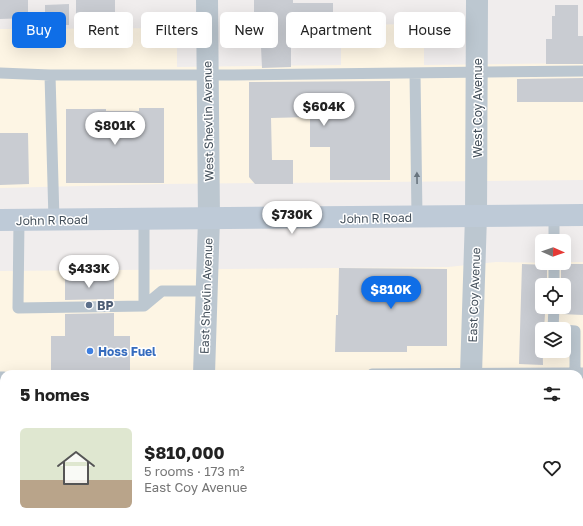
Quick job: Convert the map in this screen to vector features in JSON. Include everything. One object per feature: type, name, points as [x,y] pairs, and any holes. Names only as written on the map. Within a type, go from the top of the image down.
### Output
[{"type":"main road","name":"John R Road","points":[[9,220],[583,215]]},
{"type":"street","name":"West Shevlin Avenue","points":[[207,0],[209,219]]},
{"type":"street","name":"West Coy Avenue","points":[[476,0],[476,216]]},
{"type":"street","name":"East Coy Avenue","points":[[471,370],[476,216]]},
{"type":"street","name":"East Shevlin Avenue","points":[[204,370],[209,219]]},
{"type":"lane","points":[[0,74],[583,72]]},
{"type":"lane","points":[[415,73],[417,217]]},
{"type":"lane","points":[[50,75],[54,220]]},
{"type":"lane","points":[[554,215],[554,234]]},
{"type":"lane","points":[[144,219],[144,306]]},
{"type":"lane","points":[[9,220],[18,308],[144,306],[162,291],[206,291]]},
{"type":"lane","points":[[571,330],[575,330],[579,370]]},
{"type":"shaded area","points":[[386,24],[394,24],[394,48],[424,48],[424,65],[583,63],[583,180],[163,184],[0,188],[0,29],[12,29],[12,48],[66,48],[66,29],[74,29],[74,48],[133,48],[133,28],[141,28],[141,48],[177,48],[177,67],[341,65],[341,48],[386,48]]},
{"type":"shaded area","points":[[496,262],[535,263],[535,270],[571,270],[571,262],[583,262],[583,370],[0,370],[0,271],[448,267]]},
{"type":"building","points":[[0,0],[28,0],[28,12],[12,12],[12,19],[0,19]]},
{"type":"building","points":[[76,0],[115,0],[115,12],[76,12]]},
{"type":"building","points":[[254,0],[293,0],[293,3],[333,3],[333,12],[286,12],[286,48],[291,48],[291,67],[262,68],[261,48],[278,48],[278,12],[254,12]]},
{"type":"building","points":[[69,4],[69,25],[66,25],[66,12],[45,12],[45,5]]},
{"type":"building","points":[[555,5],[578,5],[578,36],[583,36],[583,64],[546,64],[546,39],[552,39],[552,16],[555,16]]},
{"type":"building","points":[[583,78],[583,102],[517,102],[517,79]]},
{"type":"building","points":[[390,81],[390,180],[330,180],[330,147],[310,147],[310,117],[271,118],[272,160],[293,160],[293,184],[255,184],[249,177],[249,82]]},
{"type":"building","points":[[139,108],[164,108],[164,183],[66,183],[66,109],[139,111]]},
{"type":"building","points":[[0,133],[28,133],[29,184],[0,185]]},
{"type":"building","points":[[522,264],[535,265],[535,270],[547,270],[547,278],[535,278],[535,314],[545,314],[544,322],[535,322],[535,358],[543,358],[543,365],[519,364]]},
{"type":"building","points":[[571,264],[583,264],[583,315],[561,314],[571,314],[571,278],[561,278],[561,270],[571,270]]},
{"type":"building","points":[[339,268],[447,269],[447,346],[407,346],[407,352],[335,352],[336,315],[338,315]]},
{"type":"building","points":[[65,278],[114,278],[114,299],[65,300]]},
{"type":"building","points":[[114,313],[114,336],[130,336],[130,370],[51,370],[51,336],[65,336],[65,314]]},
{"type":"place","name":"BP","points":[[89,305]]},
{"type":"place","name":"Hoss Fuel","points":[[90,351]]}]
